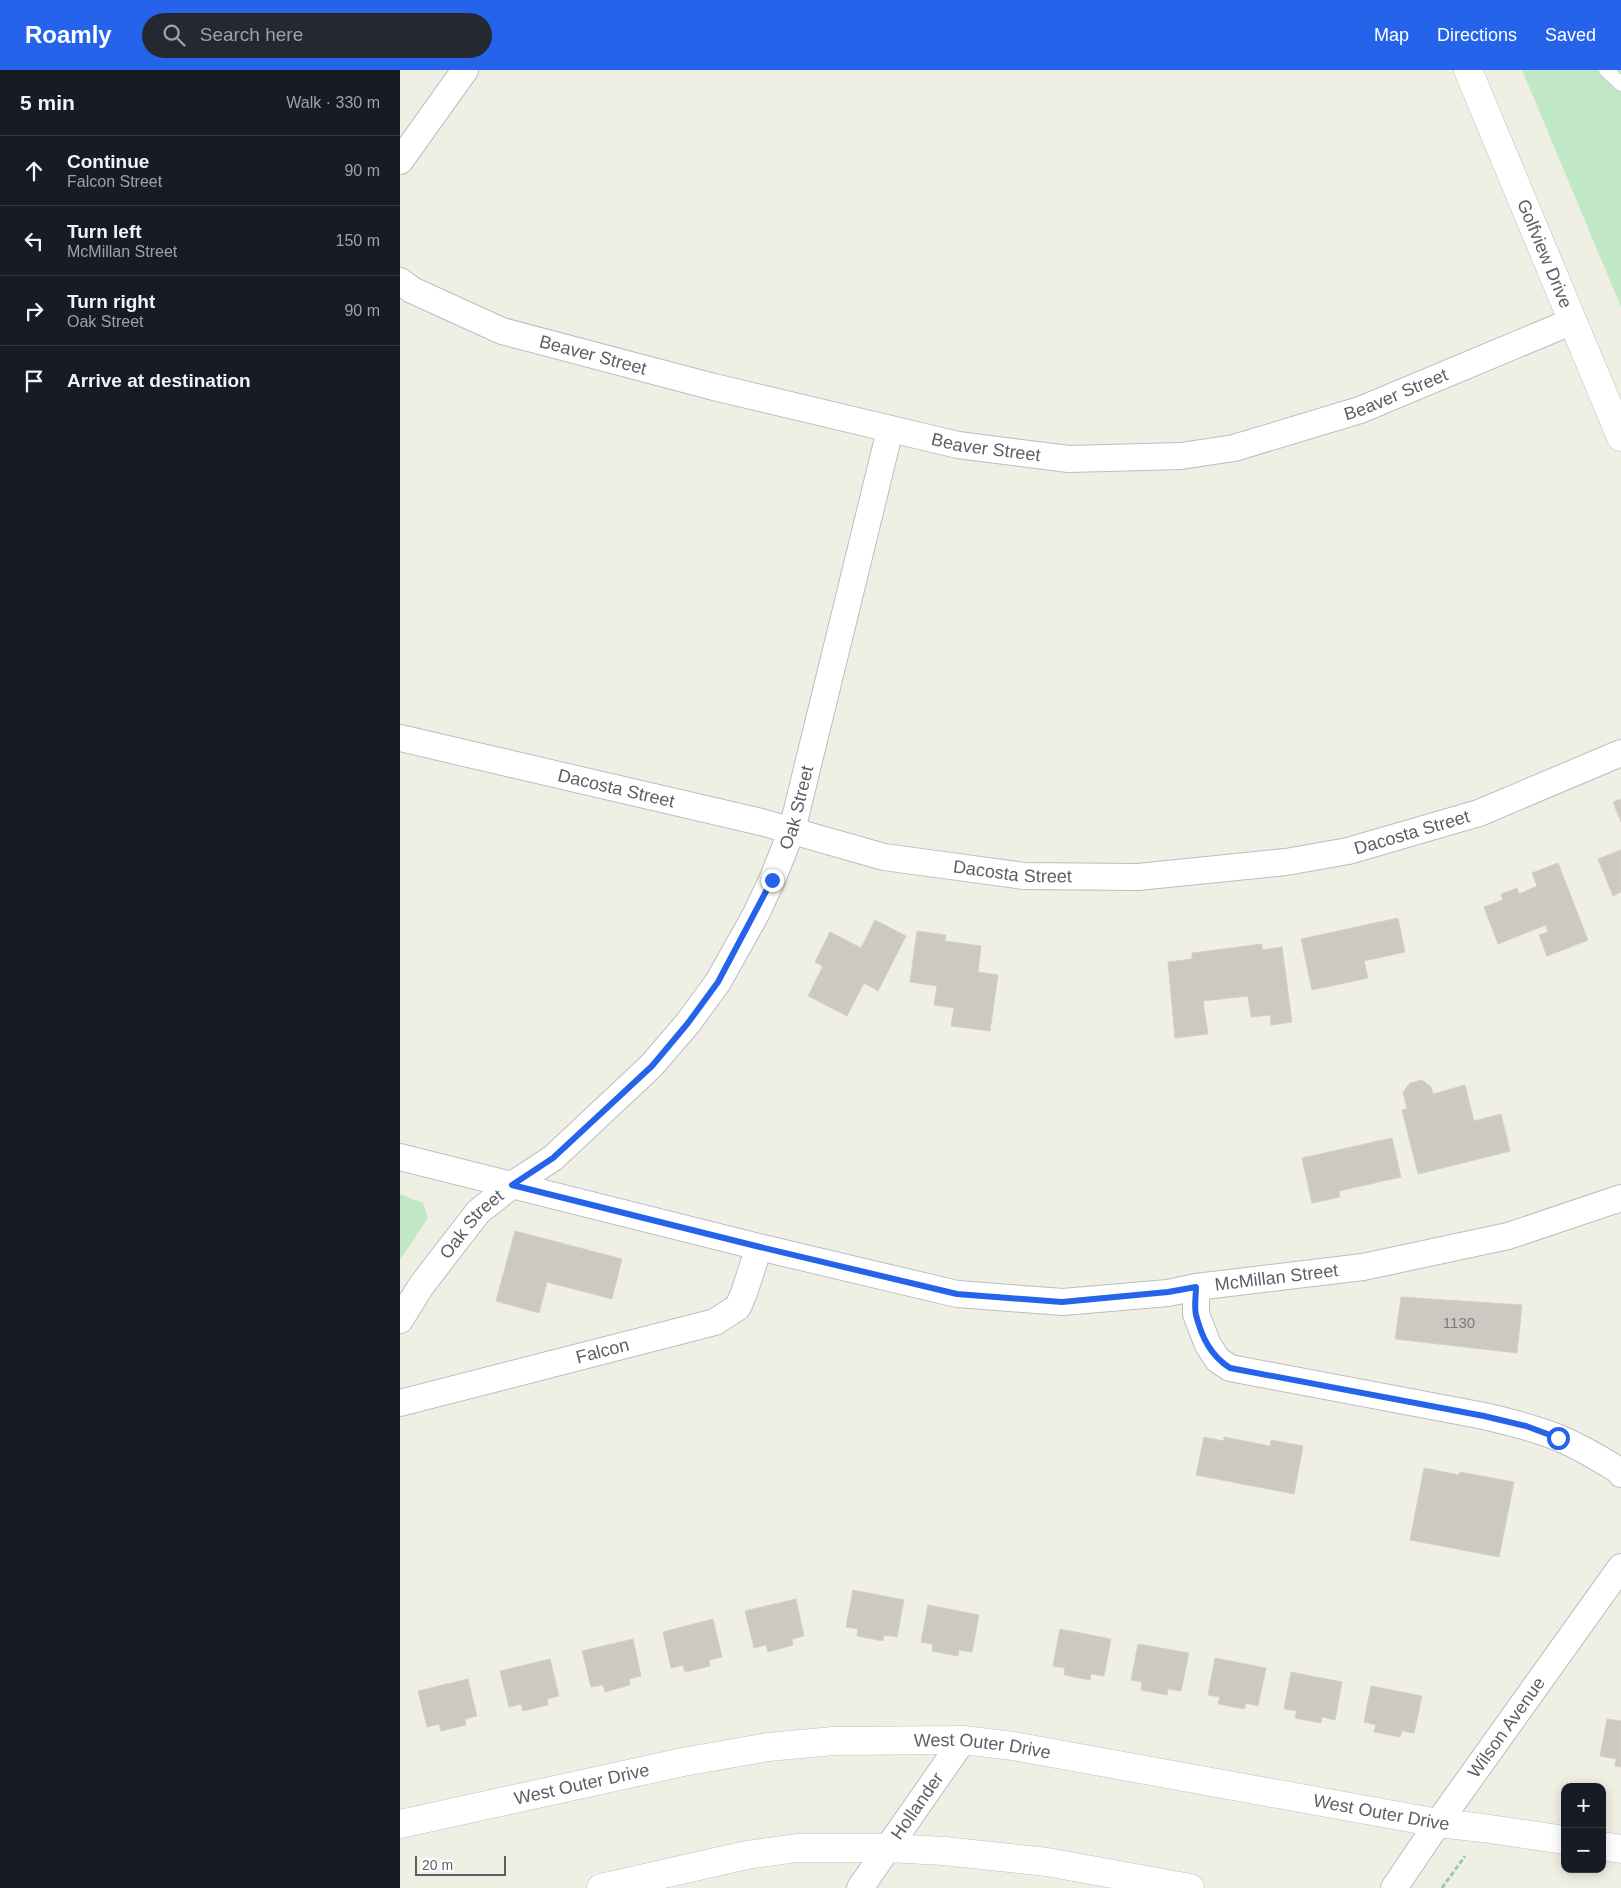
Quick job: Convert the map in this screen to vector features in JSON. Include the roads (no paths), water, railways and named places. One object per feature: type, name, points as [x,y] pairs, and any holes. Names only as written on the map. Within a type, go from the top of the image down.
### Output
[{"type":"main road","name":"Golfview Drive","points":[[1468,70],[1621,437]]},
{"type":"main road","name":"West Outer Drive","points":[[400,1824],[683,1762],[768,1747],[832,1741],[963,1740],[1013,1746],[1438,1823],[1561,1839]]},
{"type":"main road","points":[[1606,1847],[1621,1849]]},
{"type":"main road","points":[[601,1888],[755,1854],[797,1848],[888,1848],[944,1851],[1047,1862],[1190,1888]]},
{"type":"street","points":[[400,161],[464,70]]},
{"type":"street","name":"Beaver Street","points":[[400,281],[412,290],[502,331],[714,387],[890,430],[958,445],[1069,459],[1181,456],[1234,448],[1360,410],[1573,321]]},
{"type":"street","name":"Oak Street","points":[[400,1320],[420,1286],[478,1212],[512,1185],[553,1158],[652,1066],[688,1023],[718,982],[756,914],[792,830],[890,430]]},
{"type":"street","name":"Dacosta Street","points":[[400,738],[792,830],[820,840],[884,857],[1024,876],[1138,877],[1286,862],[1348,851],[1479,813],[1621,753]]},
{"type":"street","name":"McMillan Street","points":[[400,1157],[957,1294],[1062,1302],[1168,1292],[1363,1267],[1508,1236],[1621,1198]]},
{"type":"street","name":"Falcon","points":[[400,1403],[715,1322],[738,1307],[760,1247]]},
{"type":"street","points":[[1196,1287],[1196,1314],[1208,1345],[1218,1360],[1230,1368],[1484,1416],[1526,1426],[1589,1452],[1618,1470],[1621,1474]]},
{"type":"street","name":"Wilson Avenue","points":[[1394,1888],[1438,1823],[1621,1567]]},
{"type":"street","name":"Hollander","points":[[860,1888],[963,1740]]},
{"type":"lane","points":[[1606,70],[1621,84]]}]
